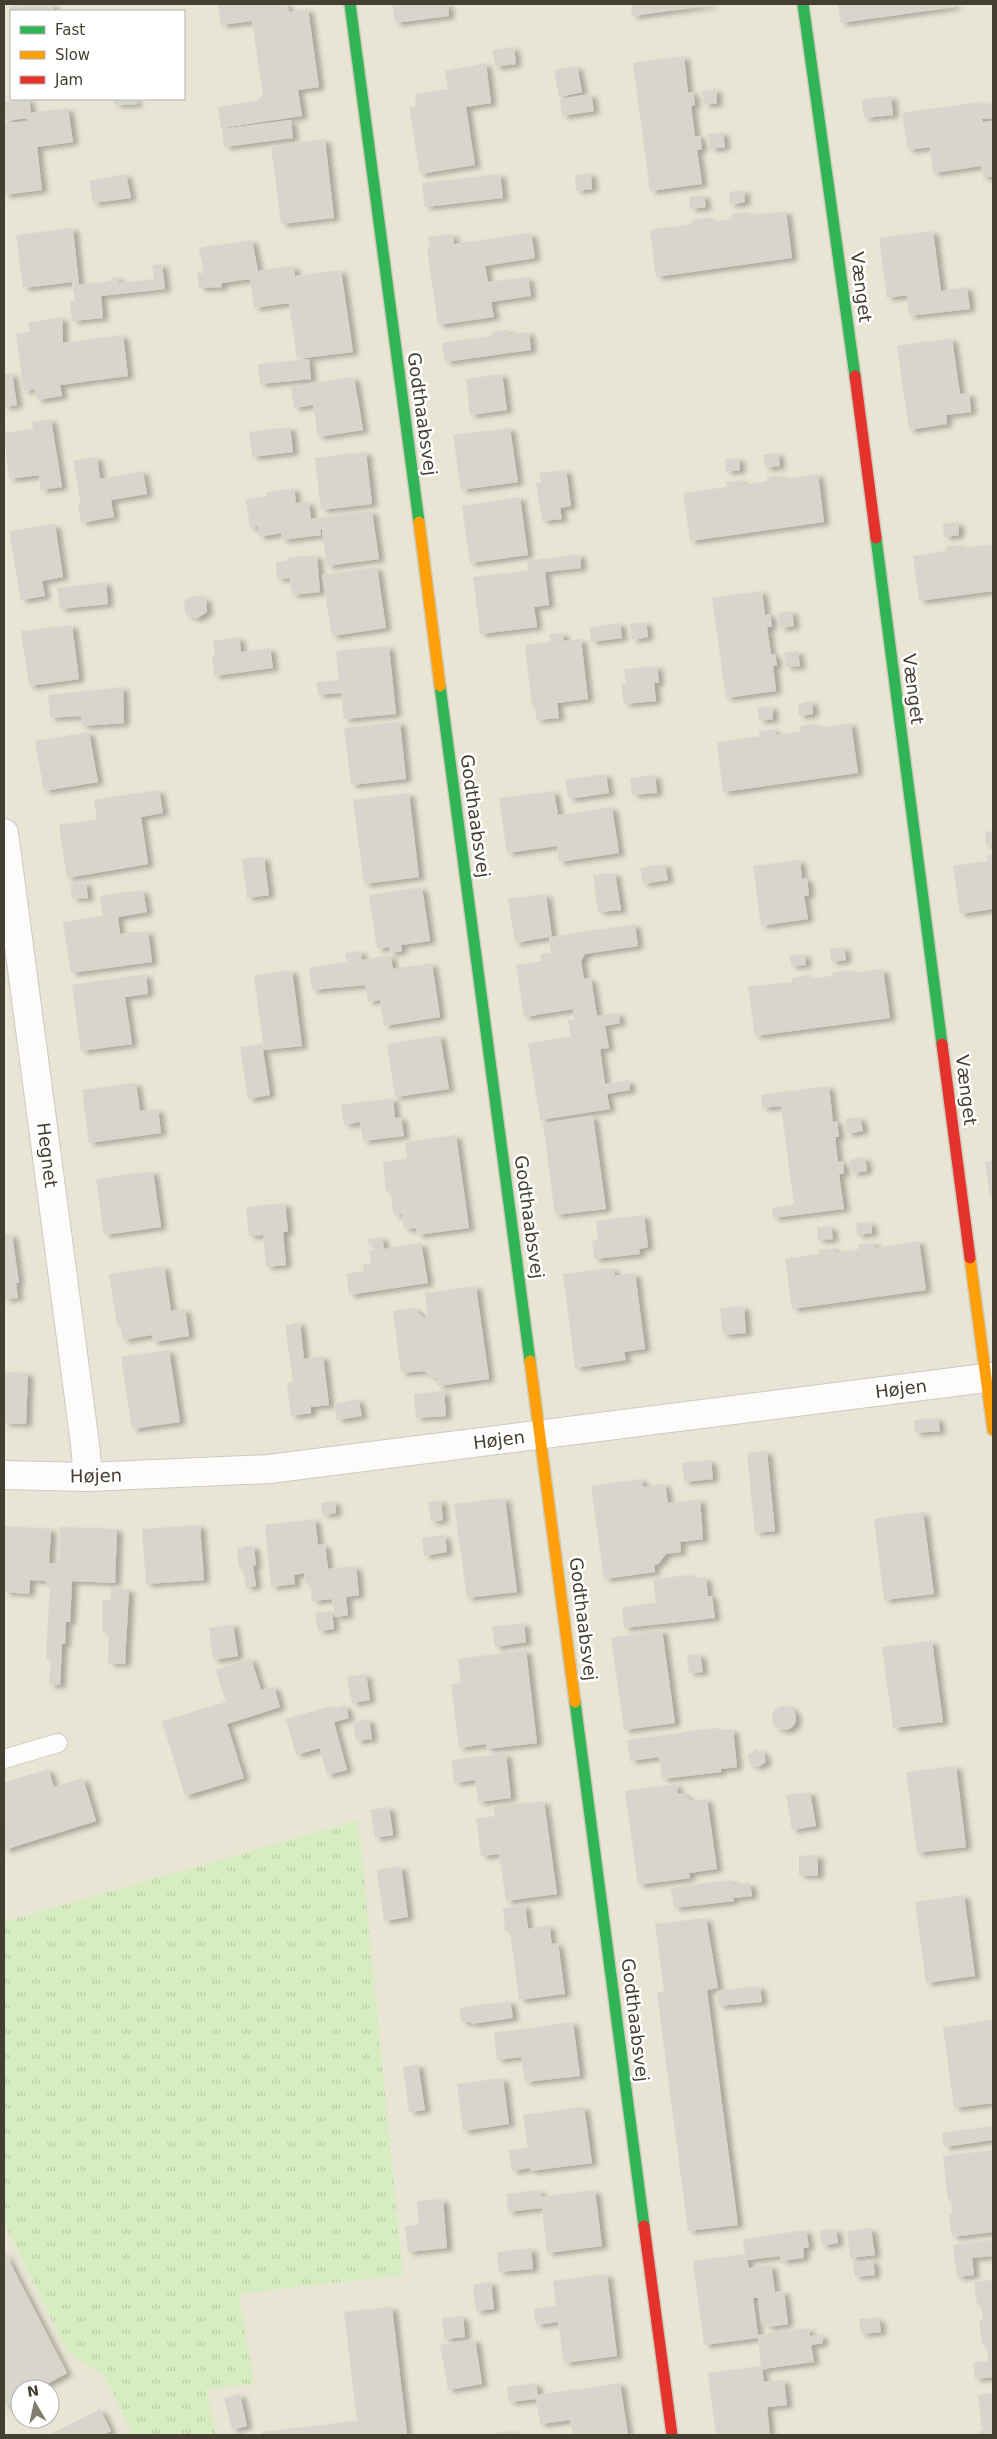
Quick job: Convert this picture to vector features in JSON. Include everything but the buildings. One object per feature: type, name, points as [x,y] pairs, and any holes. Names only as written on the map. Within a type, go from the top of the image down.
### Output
[{"type":"street","name":"Godthaabsvej","points":[[350,4],[672,2435]]},
{"type":"street","name":"Vænget","points":[[803,4],[839,254],[990,1378],[993,1430]]},
{"type":"street","name":"Hegnet","points":[[4,833],[84,1434],[88,1477]]},
{"type":"street","name":"Højen","points":[[4,1474],[88,1477],[269,1469],[990,1378]]},
{"type":"lane","points":[[4,1759],[58,1743]]},
{"type":"shaded area","points":[[4,4],[993,4],[993,2435],[4,2435]]},
{"type":"green space","points":[[358,1820],[403,2275],[239,2294],[254,2384],[207,2390],[216,2435],[133,2435],[104,2375],[67,2352],[4,2222],[4,1922]]},
{"type":"traffic: fast","points":[[350,4],[419,522]]},
{"type":"traffic: fast","points":[[803,4],[855,376]]},
{"type":"traffic: fast","points":[[876,538],[942,1044]]},
{"type":"traffic: fast","points":[[440,686],[530,1361]]},
{"type":"traffic: fast","points":[[575,1702],[644,2226]]},
{"type":"traffic: slow","points":[[419,522],[440,686]]},
{"type":"traffic: slow","points":[[970,1258],[993,1430]]},
{"type":"traffic: slow","points":[[530,1361],[575,1702]]},
{"type":"traffic: jam","points":[[855,376],[876,538]]},
{"type":"traffic: jam","points":[[942,1044],[970,1258]]},
{"type":"traffic: jam","points":[[644,2226],[672,2435]]}]
